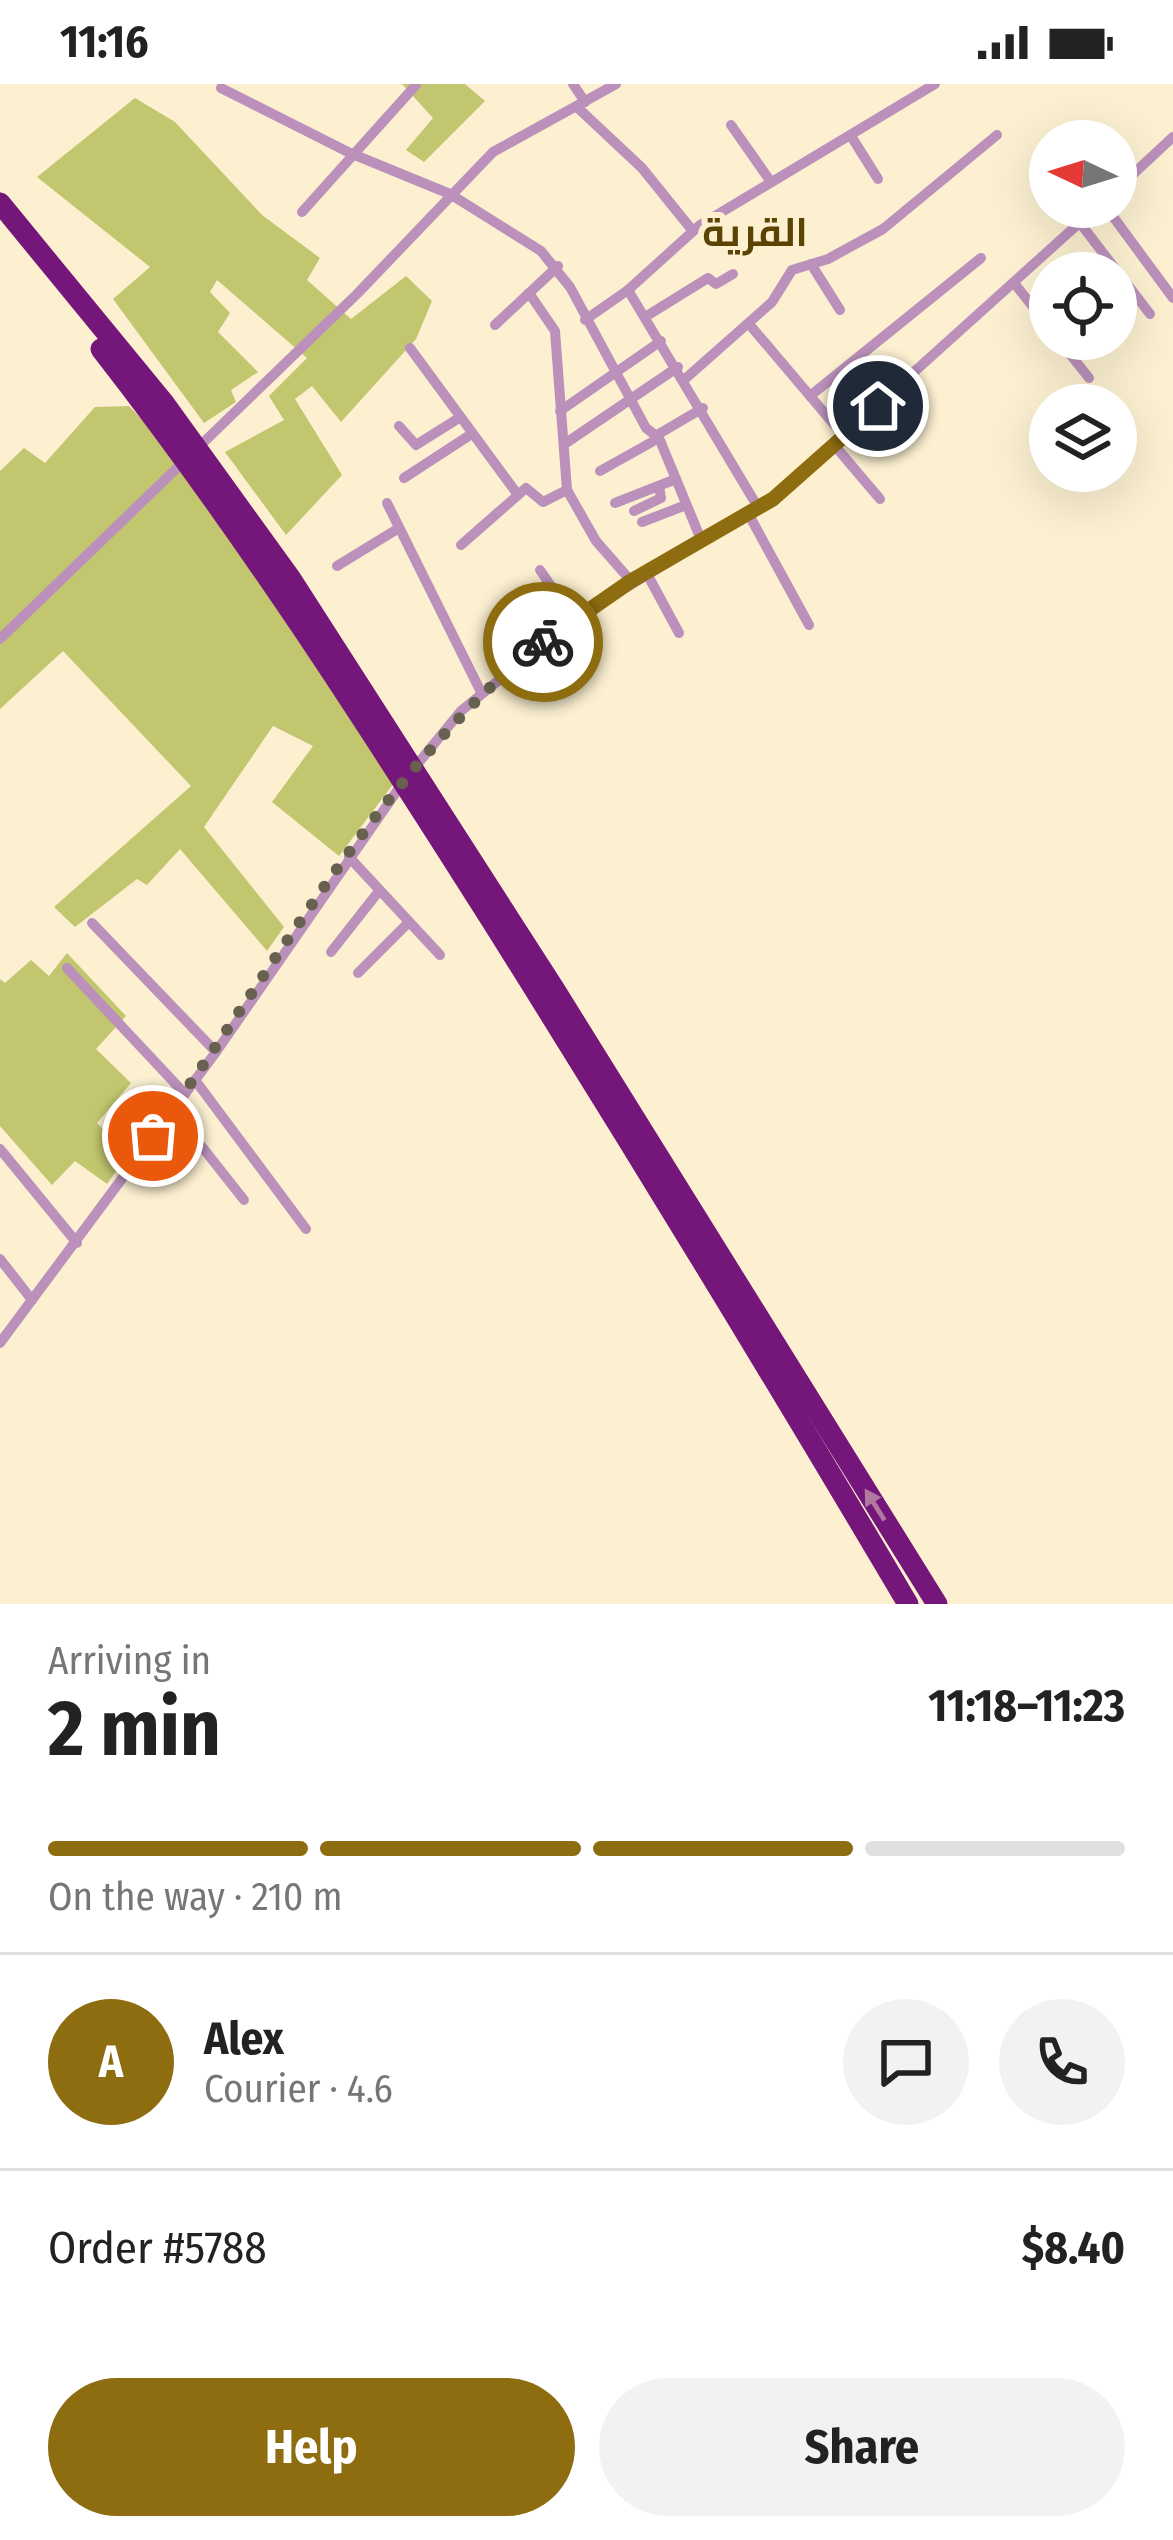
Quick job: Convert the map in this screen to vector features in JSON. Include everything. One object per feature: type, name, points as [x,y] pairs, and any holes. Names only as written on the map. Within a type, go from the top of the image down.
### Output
[{"type":"highway","points":[[0,203],[214,469],[373,702],[435,818],[908,1604]]},
{"type":"highway","points":[[0,224],[199,474],[435,818],[937,1604]]},
{"type":"street","points":[[573,84],[581,105],[642,168],[692,230]]},
{"type":"street","points":[[0,639],[357,294],[493,152],[616,84]]},
{"type":"street","points":[[302,212],[350,153],[416,85]]},
{"type":"street","points":[[585,320],[628,290],[692,230],[926,87]]},
{"type":"street","points":[[221,88],[350,153],[450,194],[519,235],[558,266],[631,400],[658,436],[702,542]]},
{"type":"street","points":[[731,125],[772,182]]},
{"type":"street","points":[[566,443],[681,373],[749,324],[772,302],[783,279],[883,229],[997,135]]},
{"type":"street","points":[[851,136],[878,179]]},
{"type":"street","points":[[1137,170],[1173,137]]},
{"type":"street","points":[[0,1343],[216,1052],[437,736],[482,692],[574,619],[646,572],[754,512],[840,441],[1075,228]]},
{"type":"street","points":[[1084,228],[1150,314]]},
{"type":"street","points":[[1118,228],[1173,298]]},
{"type":"street","points":[[810,396],[981,258]]},
{"type":"street","points":[[811,264],[840,310]]},
{"type":"street","points":[[495,325],[558,266]]},
{"type":"street","points":[[644,317],[708,278],[716,284],[733,274]]},
{"type":"street","points":[[1015,283],[1029,301]]},
{"type":"street","points":[[628,290],[703,408],[809,625]]},
{"type":"street","points":[[529,293],[555,331],[567,490],[596,541],[631,581]]},
{"type":"street","points":[[749,324],[810,396],[880,500]]},
{"type":"street","points":[[560,411],[661,341]]},
{"type":"street","points":[[410,348],[518,495]]},
{"type":"street","points":[[1075,360],[1089,377]]},
{"type":"street","points":[[600,471],[703,408]]},
{"type":"street","points":[[399,426],[416,445],[459,418]]},
{"type":"street","points":[[404,478],[470,435]]},
{"type":"street","points":[[615,503],[676,479]]},
{"type":"street","points":[[634,511],[662,498],[658,486]]},
{"type":"street","points":[[461,544],[531,487],[543,502],[567,490]]},
{"type":"street","points":[[386,503],[482,692]]},
{"type":"street","points":[[642,522],[686,505]]},
{"type":"street","points":[[337,566],[399,529]]},
{"type":"street","points":[[540,570],[574,619]]},
{"type":"street","points":[[646,572],[679,633]]},
{"type":"street","points":[[349,857],[440,955]]},
{"type":"street","points":[[331,952],[379,891]]},
{"type":"street","points":[[358,974],[409,922]]},
{"type":"street","points":[[92,923],[216,1052]]},
{"type":"street","points":[[67,968],[185,1094]]},
{"type":"street","points":[[195,1080],[306,1229]]},
{"type":"street","points":[[172,1110],[244,1200]]},
{"type":"street","points":[[0,1149],[77,1243]]},
{"type":"street","points":[[0,1259],[32,1300]]},
{"type":"green space","points":[[402,84],[465,84],[485,101],[424,162],[406,150],[433,118]]},
{"type":"green space","points":[[135,98],[175,122],[262,215],[320,258],[307,280],[351,319],[406,276],[432,301],[416,339],[341,422],[312,386],[295,399],[342,475],[286,535],[225,452],[284,420],[269,396],[307,358],[217,280],[210,292],[230,313],[218,332],[258,372],[231,390],[236,402],[204,423],[113,299],[150,267],[37,177]]},
{"type":"green space","points":[[129,406],[166,445],[394,783],[339,856],[272,802],[313,746],[273,726],[204,827],[284,927],[267,951],[180,849],[147,885],[137,879],[75,927],[54,907],[191,786],[63,651],[0,709],[0,471],[24,448],[45,463],[95,407]]},
{"type":"green space","points":[[67,953],[126,1016],[96,1049],[131,1083],[97,1123],[128,1154],[107,1184],[75,1161],[52,1185],[0,1126],[0,979],[5,983],[31,960],[49,976]]},
{"type":"way so far","points":[[153,1136],[437,736],[496,678],[543,642]]},
{"type":"district","name":"القرية","points":[[755,232]]},
{"type":"route","points":[[543,642],[631,581],[773,499],[878,406]]}]
